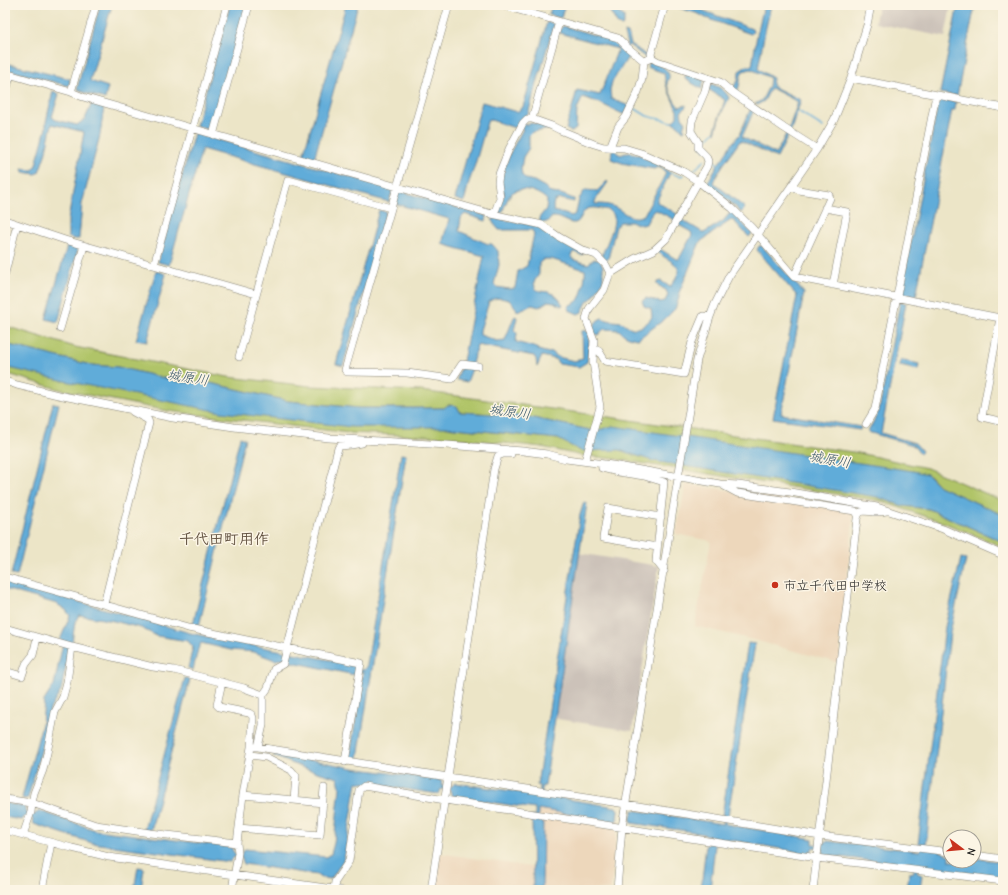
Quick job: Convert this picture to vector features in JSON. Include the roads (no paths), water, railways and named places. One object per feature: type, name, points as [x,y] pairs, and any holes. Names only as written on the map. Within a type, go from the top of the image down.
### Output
[{"type":"street","points":[[71,92],[96,5]]},
{"type":"street","points":[[154,265],[199,131],[227,5]]},
{"type":"street","points":[[213,135],[250,5]]},
{"type":"street","points":[[449,5],[346,370],[347,372],[407,373],[452,379],[462,364],[478,366]]},
{"type":"street","points":[[501,5],[618,38],[626,46],[648,60],[657,61],[720,82],[733,93],[817,149]]},
{"type":"street","points":[[610,147],[618,127],[626,116],[638,92],[665,5]]},
{"type":"street","points":[[617,890],[622,827],[697,360],[710,317],[729,276],[817,149],[834,120],[851,78],[867,25],[871,5]]},
{"type":"street","points":[[532,119],[554,21]]},
{"type":"street","points":[[5,94],[12,75],[199,131],[492,214],[542,225],[559,237],[584,251],[596,254],[606,265],[610,273]]},
{"type":"street","points":[[585,461],[600,407],[593,362],[594,340],[586,319],[589,309],[604,290],[610,273],[634,259],[654,250],[666,239],[699,182],[708,161],[706,156],[698,148],[698,142],[691,131],[692,121],[705,91],[708,78]]},
{"type":"street","points":[[851,78],[1003,108]]},
{"type":"street","points":[[866,424],[875,409],[902,298],[936,95]]},
{"type":"street","points":[[492,214],[496,209],[500,198],[498,182],[499,174],[521,125],[527,119],[532,119],[552,126],[604,147],[624,148],[641,153],[684,172],[732,208],[758,235],[794,277],[1002,318],[982,417],[1003,422]]},
{"type":"street","points":[[238,357],[288,180],[391,208]]},
{"type":"street","points":[[792,186],[799,190],[829,196],[830,198],[794,277]]},
{"type":"street","points":[[825,208],[848,212],[833,285]]},
{"type":"street","points":[[5,220],[84,246],[256,294]]},
{"type":"street","points":[[5,273],[17,224]]},
{"type":"street","points":[[60,329],[84,246]]},
{"type":"street","points":[[594,348],[599,351],[605,361],[684,374],[692,342],[703,316],[710,317]]},
{"type":"street","points":[[5,381],[58,395],[173,418],[234,427],[329,438],[447,445],[548,454],[566,459],[585,461],[595,464],[612,465],[679,478],[790,492],[877,507],[943,529],[1003,555]]},
{"type":"street","points":[[104,604],[149,423],[148,420],[134,414],[129,409]]},
{"type":"street","points":[[232,890],[239,828],[250,755],[263,725],[263,695],[268,688],[274,669],[283,664],[338,448],[340,446],[368,441]]},
{"type":"street","points":[[431,890],[494,469],[498,456],[523,451]]},
{"type":"street","points":[[595,464],[618,472],[644,476],[664,482],[656,562],[664,571]]},
{"type":"street","points":[[720,484],[737,493],[855,512],[858,514],[865,511],[892,511]]},
{"type":"street","points":[[658,547],[603,538],[608,508],[660,517]]},
{"type":"street","points":[[813,890],[858,514]]},
{"type":"street","points":[[5,577],[188,628],[286,653],[361,663],[345,762]]},
{"type":"street","points":[[5,628],[71,647],[222,682],[263,695]]},
{"type":"street","points":[[5,671],[22,676],[26,664],[33,655],[37,638]]},
{"type":"street","points":[[23,835],[30,815],[34,793],[43,770],[55,712],[63,697],[67,682],[71,647]]},
{"type":"street","points":[[222,682],[217,705],[219,707],[249,713],[252,715],[254,747]]},
{"type":"street","points":[[254,747],[345,762],[447,784],[541,791],[725,820],[819,838],[942,851]]},
{"type":"street","points":[[250,755],[266,757],[291,770],[296,776],[294,800]]},
{"type":"street","points":[[5,830],[109,857],[311,888],[337,890],[335,882],[349,861],[360,790],[364,786],[444,800],[711,841],[817,854],[916,870],[1003,881]]},
{"type":"street","points":[[239,828],[320,835],[324,788]]},
{"type":"street","points":[[244,795],[323,802]]},
{"type":"street","points":[[5,799],[32,803],[96,825],[237,843]]},
{"type":"street","points":[[42,890],[51,843]]},
{"type":"street","points":[[982,856],[1003,858]]},
{"type":"water","points":[[100,5],[112,5],[90,81],[108,87],[105,99],[77,89]]},
{"type":"water","points":[[230,5],[246,5],[210,130],[196,126]]},
{"type":"water","points":[[346,5],[358,5],[314,159],[303,156]]},
{"type":"water","points":[[552,5],[565,5],[561,18],[549,15]]},
{"type":"water","points":[[606,5],[613,5],[617,12],[624,16],[624,23],[622,26],[618,25]]},
{"type":"water","points":[[670,5],[688,5],[752,29],[753,32],[751,34],[706,18],[699,14]]},
{"type":"water","points":[[764,5],[771,5],[758,69],[773,78],[772,86],[801,100],[791,130],[777,158],[740,141],[713,182],[745,208],[742,212],[739,212],[736,207],[707,184],[718,164],[740,134],[751,108],[754,110],[742,137],[776,154],[789,128],[798,102],[771,88],[764,101],[757,105],[755,104],[762,100],[769,86],[770,78],[751,69],[743,71],[738,89],[737,91],[734,90],[733,87],[738,81],[739,71],[747,66],[752,66]]},
{"type":"water","points":[[958,5],[975,5],[957,96],[940,93]]},
{"type":"water","points":[[547,22],[554,24],[528,114],[520,121],[525,125],[531,123],[538,124],[551,129],[532,132],[529,135],[529,148],[523,157],[521,169],[522,175],[526,179],[534,181],[545,187],[551,193],[561,194],[574,199],[574,202],[560,199],[554,201],[554,211],[572,216],[576,213],[579,199],[585,190],[597,191],[607,181],[608,182],[595,201],[595,204],[606,204],[627,215],[635,217],[644,215],[666,173],[658,167],[654,169],[622,163],[611,159],[612,150],[615,150],[621,155],[626,153],[637,154],[656,163],[670,173],[657,202],[677,214],[677,217],[704,233],[723,221],[731,212],[736,215],[736,217],[752,233],[749,237],[734,221],[731,220],[700,242],[679,293],[680,295],[675,309],[665,319],[638,339],[627,336],[619,330],[604,329],[598,335],[594,334],[589,336],[587,362],[579,367],[559,364],[555,359],[542,356],[537,367],[534,356],[477,345],[471,367],[472,369],[467,382],[457,380],[463,361],[484,256],[442,244],[449,219],[396,204],[399,191],[487,216],[486,221],[465,214],[461,218],[459,231],[488,244],[492,244],[498,251],[499,265],[494,284],[496,287],[509,289],[515,288],[518,271],[527,266],[534,234],[532,230],[499,230],[492,220],[494,218],[539,226],[557,241],[566,243],[584,254],[581,255],[573,252],[571,256],[574,260],[588,264],[594,259],[599,260],[603,266],[603,281],[593,297],[587,302],[582,312],[578,314],[569,310],[568,307],[576,302],[580,297],[585,270],[551,259],[544,259],[539,263],[539,274],[534,282],[535,288],[539,291],[552,294],[559,299],[563,305],[561,306],[554,302],[548,301],[539,307],[532,305],[517,311],[509,300],[500,298],[493,299],[489,302],[480,330],[480,335],[497,341],[505,340],[514,317],[516,316],[517,318],[514,330],[517,333],[516,342],[537,348],[538,350],[549,353],[552,352],[558,357],[574,361],[583,359],[582,331],[585,330],[588,332],[598,320],[602,318],[621,322],[635,328],[644,326],[648,322],[652,317],[651,309],[644,306],[642,301],[646,298],[660,302],[665,301],[668,295],[666,290],[657,285],[657,282],[661,281],[670,287],[676,279],[678,271],[678,267],[658,250],[660,249],[676,259],[679,259],[692,235],[691,232],[677,224],[675,220],[656,210],[652,212],[646,224],[642,225],[632,222],[620,222],[616,227],[608,259],[605,260],[602,255],[614,223],[613,214],[608,210],[594,208],[587,209],[575,223],[555,217],[552,217],[547,222],[541,222],[539,221],[539,218],[546,209],[547,200],[540,194],[530,190],[521,190],[512,193],[506,202],[502,213],[498,213],[504,193],[501,183],[502,176],[510,153],[523,129],[517,125],[515,128],[488,119],[464,202],[455,199],[482,102],[517,112],[523,107]]},
{"type":"water","points":[[563,26],[615,41],[623,47],[627,44],[624,34],[625,32],[628,33],[631,44],[648,57],[651,62],[662,66],[668,72],[669,76],[667,84],[672,96],[679,107],[686,105],[681,112],[682,117],[686,122],[683,127],[685,130],[683,131],[678,125],[672,122],[677,117],[677,110],[666,85],[664,73],[647,67],[649,62],[646,58],[629,45],[625,49],[630,54],[612,82],[610,90],[611,99],[629,106],[625,115],[583,97],[577,109],[576,129],[572,132],[566,129],[577,90],[600,95],[618,49],[560,33],[559,30]]},
{"type":"water","points":[[5,63],[70,79],[69,86],[8,70],[5,80]]},
{"type":"water","points":[[688,74],[704,80],[702,89],[685,79],[685,76]]},
{"type":"water","points":[[711,84],[722,89],[729,98],[721,114],[715,133],[714,132],[725,100],[708,89]]},
{"type":"water","points":[[53,91],[59,94],[52,117],[56,120],[77,125],[85,119],[92,103],[104,107],[100,135],[82,204],[79,239],[68,237],[68,220],[84,132],[52,124],[45,155],[39,172],[36,174],[23,172],[22,169],[33,170],[36,165],[46,128]]},
{"type":"water","points":[[939,99],[956,102],[955,110],[952,110],[916,296],[901,293]]},
{"type":"water","points":[[194,133],[393,189],[389,202],[202,149],[169,265],[158,262]]},
{"type":"water","points":[[379,210],[386,212],[343,366],[336,364]]},
{"type":"water","points":[[67,246],[78,249],[58,322],[46,319]]},
{"type":"water","points":[[759,246],[762,246],[804,293],[781,414],[861,427],[860,430],[773,418],[797,296],[757,250]]},
{"type":"water","points":[[156,271],[166,274],[147,342],[136,340]]},
{"type":"water","points":[[900,302],[906,303],[881,433],[915,443],[922,451],[920,454],[913,445],[868,432],[879,411]]},
{"type":"water","name":"城原川","points":[[5,344],[91,365],[118,367],[180,382],[210,383],[288,401],[359,408],[444,408],[448,405],[457,406],[460,412],[524,416],[595,431],[613,426],[913,471],[927,474],[939,486],[1003,515],[1003,542],[929,509],[903,506],[877,497],[653,461],[619,450],[581,451],[558,439],[446,427],[352,427],[221,412],[65,381],[5,367]]},
{"type":"water","points":[[901,360],[919,364],[918,370],[900,366]]},
{"type":"water","points":[[53,403],[59,404],[17,576],[11,575]]},
{"type":"water","points":[[240,437],[245,439],[199,626],[193,624]]},
{"type":"water","points":[[401,454],[406,455],[358,758],[350,757],[363,672],[355,671],[355,675],[287,661],[288,658],[275,660],[254,652],[231,650],[201,643],[193,670],[188,668],[193,647],[188,641],[157,636],[141,628],[114,621],[79,615],[75,622],[72,643],[70,644],[61,691],[50,709],[42,747],[28,798],[22,798],[42,724],[44,701],[54,685],[63,643],[60,640],[70,616],[66,610],[57,604],[5,589],[5,581],[194,634],[356,665],[356,669],[364,670],[367,665]]},
{"type":"water","points":[[584,502],[587,503],[545,786],[542,786],[542,795],[616,807],[618,810],[617,820],[614,822],[538,809],[538,819],[543,821],[542,890],[533,890],[532,816],[535,817],[535,809],[452,796],[450,790],[441,789],[439,794],[357,782],[344,859],[331,879],[319,877],[317,875],[244,864],[241,857],[234,857],[230,862],[92,843],[34,824],[32,818],[26,816],[21,820],[5,817],[5,803],[25,807],[27,813],[33,815],[40,811],[95,830],[231,847],[234,853],[241,855],[245,849],[327,857],[331,854],[334,843],[340,787],[338,778],[304,768],[273,756],[278,753],[353,768],[441,780],[442,786],[451,787],[455,783],[539,795],[540,787],[537,785],[580,515]]},
{"type":"water","points":[[961,558],[966,559],[950,633],[926,845],[923,845],[942,852],[942,869],[982,869],[982,859],[1003,862],[1003,878],[918,866],[917,873],[922,875],[920,890],[907,890],[909,873],[914,872],[914,866],[824,855],[823,849],[813,847],[810,854],[714,837],[713,844],[715,845],[710,890],[701,890],[706,844],[710,843],[711,836],[694,832],[631,823],[633,810],[723,824],[724,817],[722,816],[748,643],[755,644],[728,816],[725,824],[813,839],[813,844],[823,845],[826,841],[920,851],[920,845],[918,844],[945,627]]},
{"type":"water","points":[[185,678],[190,679],[151,830],[144,829]]},
{"type":"water","points":[[138,867],[144,868],[141,890],[134,890]]},
{"type":"waterway","points":[[634,108],[647,116],[672,122]]},
{"type":"waterway","points":[[798,111],[823,127]]},
{"type":"waterway","points":[[705,150],[701,145],[714,132]]},
{"type":"waterway","points":[[710,158],[718,164]]},
{"type":"waterway","points":[[691,173],[705,160]]},
{"type":"waterway","points":[[670,173],[680,176],[683,175]]},
{"type":"place","name":"市立千代田中学校","points":[[775,585]]},
{"type":"district","name":"千代田町用作","points":[[224,539]]}]
